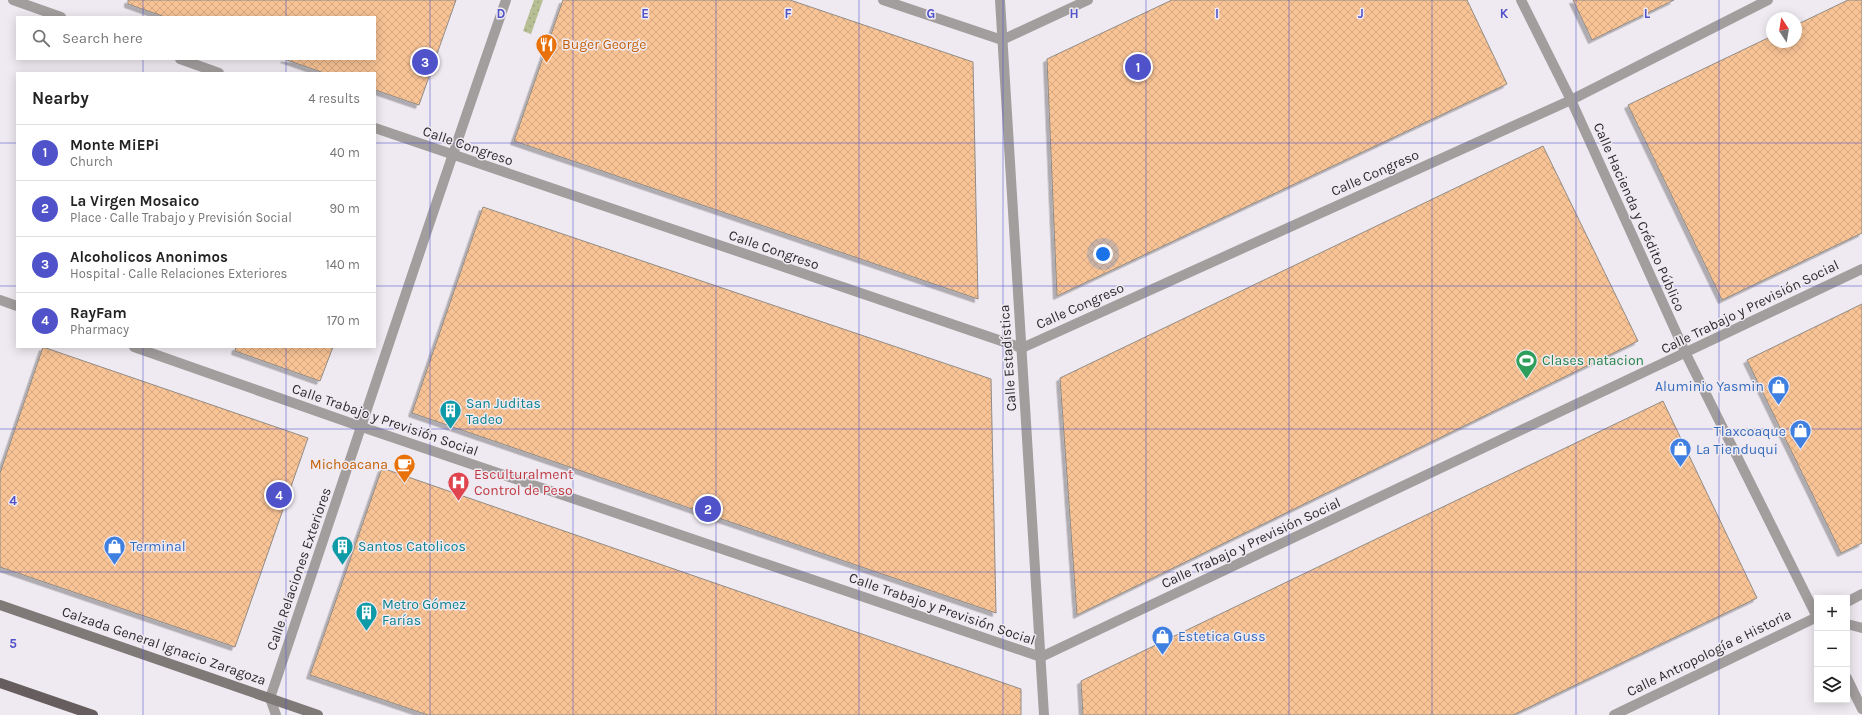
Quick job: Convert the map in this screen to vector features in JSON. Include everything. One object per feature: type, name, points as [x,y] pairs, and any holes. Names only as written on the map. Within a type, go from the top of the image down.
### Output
[{"type":"main road","name":"Calzada General Ignacio Zaragoza","points":[[0,604],[318,715]]},
{"type":"main road","points":[[0,683],[93,715]]},
{"type":"street","points":[[13,0],[58,16]]},
{"type":"street","name":"Calle Relaciones Exteriores","points":[[270,698],[452,155],[506,0]]},
{"type":"street","points":[[883,0],[1002,40],[1088,0]]},
{"type":"street","name":"Calle Estadística","points":[[1000,0],[1044,715]]},
{"type":"street","name":"Calle Hacienda y Crédito Público","points":[[1521,0],[1571,100],[1686,354],[1814,611]]},
{"type":"street","name":"Calle Congreso","points":[[376,128],[1022,348],[1571,100],[1768,0]]},
{"type":"street","points":[[183,60],[216,72]]},
{"type":"street","name":"Calle Trabajo y Previsión Social","points":[[137,348],[362,427],[1041,657],[1862,270]]},
{"type":"street","points":[[0,300],[16,306]]},
{"type":"street","points":[[1850,600],[1862,594]]},
{"type":"street","name":"Calle Antropología e Historia","points":[[1614,715],[1814,618]]},
{"type":"street","points":[[1850,625],[1862,628]]},
{"type":"street","points":[[1850,684],[1862,709]]},
{"type":"street","points":[[270,698],[276,715]]},
{"type":"green space","points":[[534,0],[543,0],[531,34],[523,31]]},
{"type":"building","points":[[128,0],[456,0],[419,105],[376,90],[376,72],[321,72],[287,60],[376,60],[376,16],[162,16],[128,4]]},
{"type":"building","points":[[563,0],[790,0],[973,62],[978,299],[514,141]]},
{"type":"building","points":[[1172,0],[1467,0],[1507,84],[1057,296],[1047,59]]},
{"type":"building","points":[[1573,0],[1674,0],[1592,40]]},
{"type":"building","points":[[1848,0],[1862,0],[1862,233],[1722,300],[1628,105],[1766,39],[1766,48],[1802,48],[1802,22]]},
{"type":"building","points":[[1543,146],[1638,341],[1077,615],[1060,378]]},
{"type":"building","points":[[483,207],[991,379],[996,613],[412,413]]},
{"type":"building","points":[[1862,304],[1862,543],[1841,553],[1747,360]]},
{"type":"building","points":[[43,348],[308,438],[235,647],[0,567],[0,473]]},
{"type":"building","points":[[236,348],[333,348],[320,381],[235,351]]},
{"type":"building","points":[[1663,401],[1757,598],[1513,715],[1083,715],[1081,681]]},
{"type":"building","points":[[382,468],[1021,689],[1021,715],[428,715],[310,675]]},
{"type":"place","name":"Alcoholicos Anonimos","points":[[425,62]]},
{"type":"place","name":"Buger George","points":[[547,64]]},
{"type":"place","name":"Monte MiEPi","points":[[1138,67]]},
{"type":"place","name":"Clases natacion","points":[[1527,380]]},
{"type":"place","name":"Aluminio Yasmin","points":[[1779,406]]},
{"type":"place","name":"San Juditas Tadeo","points":[[450,430]]},
{"type":"place","name":"Tlaxcoaque","points":[[1801,450]]},
{"type":"place","name":"La Tienduqui","points":[[1681,468]]},
{"type":"place","name":"Michoacana","points":[[404,484]]},
{"type":"place","name":"RayFam","points":[[279,495]]},
{"type":"place","name":"Esculturalment Control de Peso","points":[[459,502]]},
{"type":"place","name":"La Virgen Mosaico","points":[[708,509]]},
{"type":"place","name":"Terminal","points":[[115,566]]},
{"type":"place","name":"Santos Catolicos","points":[[343,566]]},
{"type":"place","name":"Metro Gómez Farías","points":[[366,632]]},
{"type":"place","name":"Estetica Guss","points":[[1163,656]]}]
